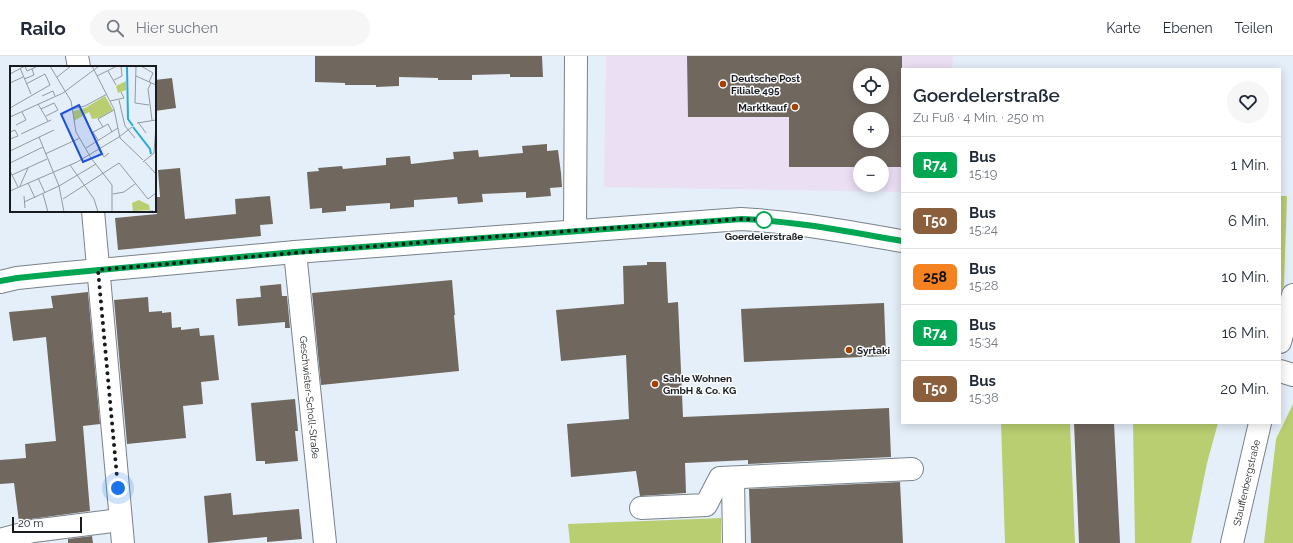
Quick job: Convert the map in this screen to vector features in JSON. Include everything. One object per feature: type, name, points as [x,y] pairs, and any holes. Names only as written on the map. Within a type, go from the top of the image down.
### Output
[{"type":"street","points":[[78,56],[79,66]]},
{"type":"street","points":[[575,231],[576,56]]},
{"type":"street","points":[[93,212],[123,543]]},
{"type":"street","points":[[0,282],[17,278],[295,252],[742,219],[816,226],[901,241]]},
{"type":"street","name":"Geschwister-Scholl-Straße","points":[[295,252],[325,543]]},
{"type":"street","points":[[1281,338],[1293,295]]},
{"type":"street","points":[[1281,371],[1293,375]]},
{"type":"street","name":"Stauffenbergstraße","points":[[1232,543],[1260,424]]},
{"type":"street","points":[[641,508],[706,505],[720,478],[912,469]]},
{"type":"street","points":[[733,478],[734,543]]},
{"type":"street","points":[[0,540],[33,531],[120,520]]},
{"type":"shaded area","points":[[606,56],[953,56],[952,68],[901,68],[901,192],[889,192],[889,156],[853,156],[853,191],[604,187]]},
{"type":"green space","points":[[1281,196],[1287,196],[1284,285],[1281,292]]},
{"type":"green space","points":[[1293,404],[1293,543],[1264,543],[1276,439]]},
{"type":"green space","points":[[1001,424],[1070,424],[1075,543],[1005,543]]},
{"type":"green space","points":[[1133,424],[1218,424],[1207,463],[1191,543],[1135,543]]},
{"type":"green space","points":[[721,518],[721,543],[570,543],[568,524]]},
{"type":"building","points":[[315,56],[542,56],[543,77],[510,77],[510,74],[472,75],[472,80],[438,80],[438,78],[399,77],[399,86],[376,87],[376,85],[345,85],[345,83],[315,82]]},
{"type":"building","name":"Marktkauf","points":[[687,56],[902,56],[901,167],[889,167],[889,156],[853,156],[853,167],[789,167],[789,117],[688,117]]},
{"type":"building","points":[[172,78],[176,108],[156,111],[156,80]]},
{"type":"building","points":[[547,144],[547,151],[558,150],[561,173],[562,187],[550,188],[551,196],[526,198],[526,192],[482,194],[483,202],[458,204],[457,197],[414,200],[414,207],[390,209],[390,203],[346,206],[346,211],[322,213],[322,208],[310,209],[307,172],[319,171],[318,168],[342,166],[343,169],[386,165],[386,158],[410,156],[411,164],[454,159],[453,152],[478,150],[479,157],[523,153],[522,146]]},
{"type":"building","points":[[180,168],[185,219],[236,214],[235,199],[270,196],[273,224],[260,225],[261,236],[118,250],[115,218],[157,214],[156,197],[160,197],[158,170]]},
{"type":"building","name":"Sahle Wohnen GmbH & Co. KG","points":[[647,262],[666,262],[668,303],[678,302],[683,417],[889,408],[891,457],[748,464],[748,460],[685,463],[686,493],[640,496],[636,471],[571,477],[567,424],[629,419],[626,355],[561,361],[556,310],[624,304],[623,266],[647,265]]},
{"type":"building","points":[[452,280],[459,371],[321,385],[312,293]]},
{"type":"building","points":[[281,284],[282,296],[287,296],[290,328],[285,328],[285,322],[238,326],[236,299],[261,297],[260,286]]},
{"type":"building","points":[[88,292],[100,424],[83,426],[90,511],[19,522],[14,483],[0,484],[0,460],[26,458],[25,444],[56,441],[46,337],[13,341],[9,312],[53,308],[51,296]]},
{"type":"building","points":[[148,297],[149,312],[171,312],[172,328],[181,327],[181,330],[199,328],[200,336],[214,335],[219,380],[201,382],[203,404],[183,406],[186,438],[127,444],[114,300]]},
{"type":"building","points":[[884,303],[886,356],[744,362],[741,309]]},
{"type":"building","points":[[295,399],[298,431],[295,431],[298,461],[265,464],[265,461],[256,461],[251,403]]},
{"type":"building","points":[[1074,424],[1114,424],[1120,543],[1079,543]]},
{"type":"building","points":[[900,482],[903,543],[751,543],[749,489]]},
{"type":"building","points":[[231,493],[233,515],[299,509],[302,539],[267,542],[267,537],[208,543],[204,496]]},
{"type":"building","points":[[92,536],[93,543],[68,543],[68,539]]},
{"type":"bus line","name":"R74","points":[[0,281],[56,274],[295,252],[742,219],[816,226],[901,241]]},
{"type":"place","name":"Deutsche Post Filiale 495","points":[[723,84]]},
{"type":"place","name":"Marktkauf","points":[[795,107]]},
{"type":"place","name":"Goerdelerstraße","points":[[764,220]]},
{"type":"place","name":"Syrtaki","points":[[849,350]]},
{"type":"place","name":"Sahle Wohnen GmbH & Co. KG","points":[[655,384]]},
{"type":"route","points":[[118,488],[98,270],[295,252],[742,219],[764,220]]}]
